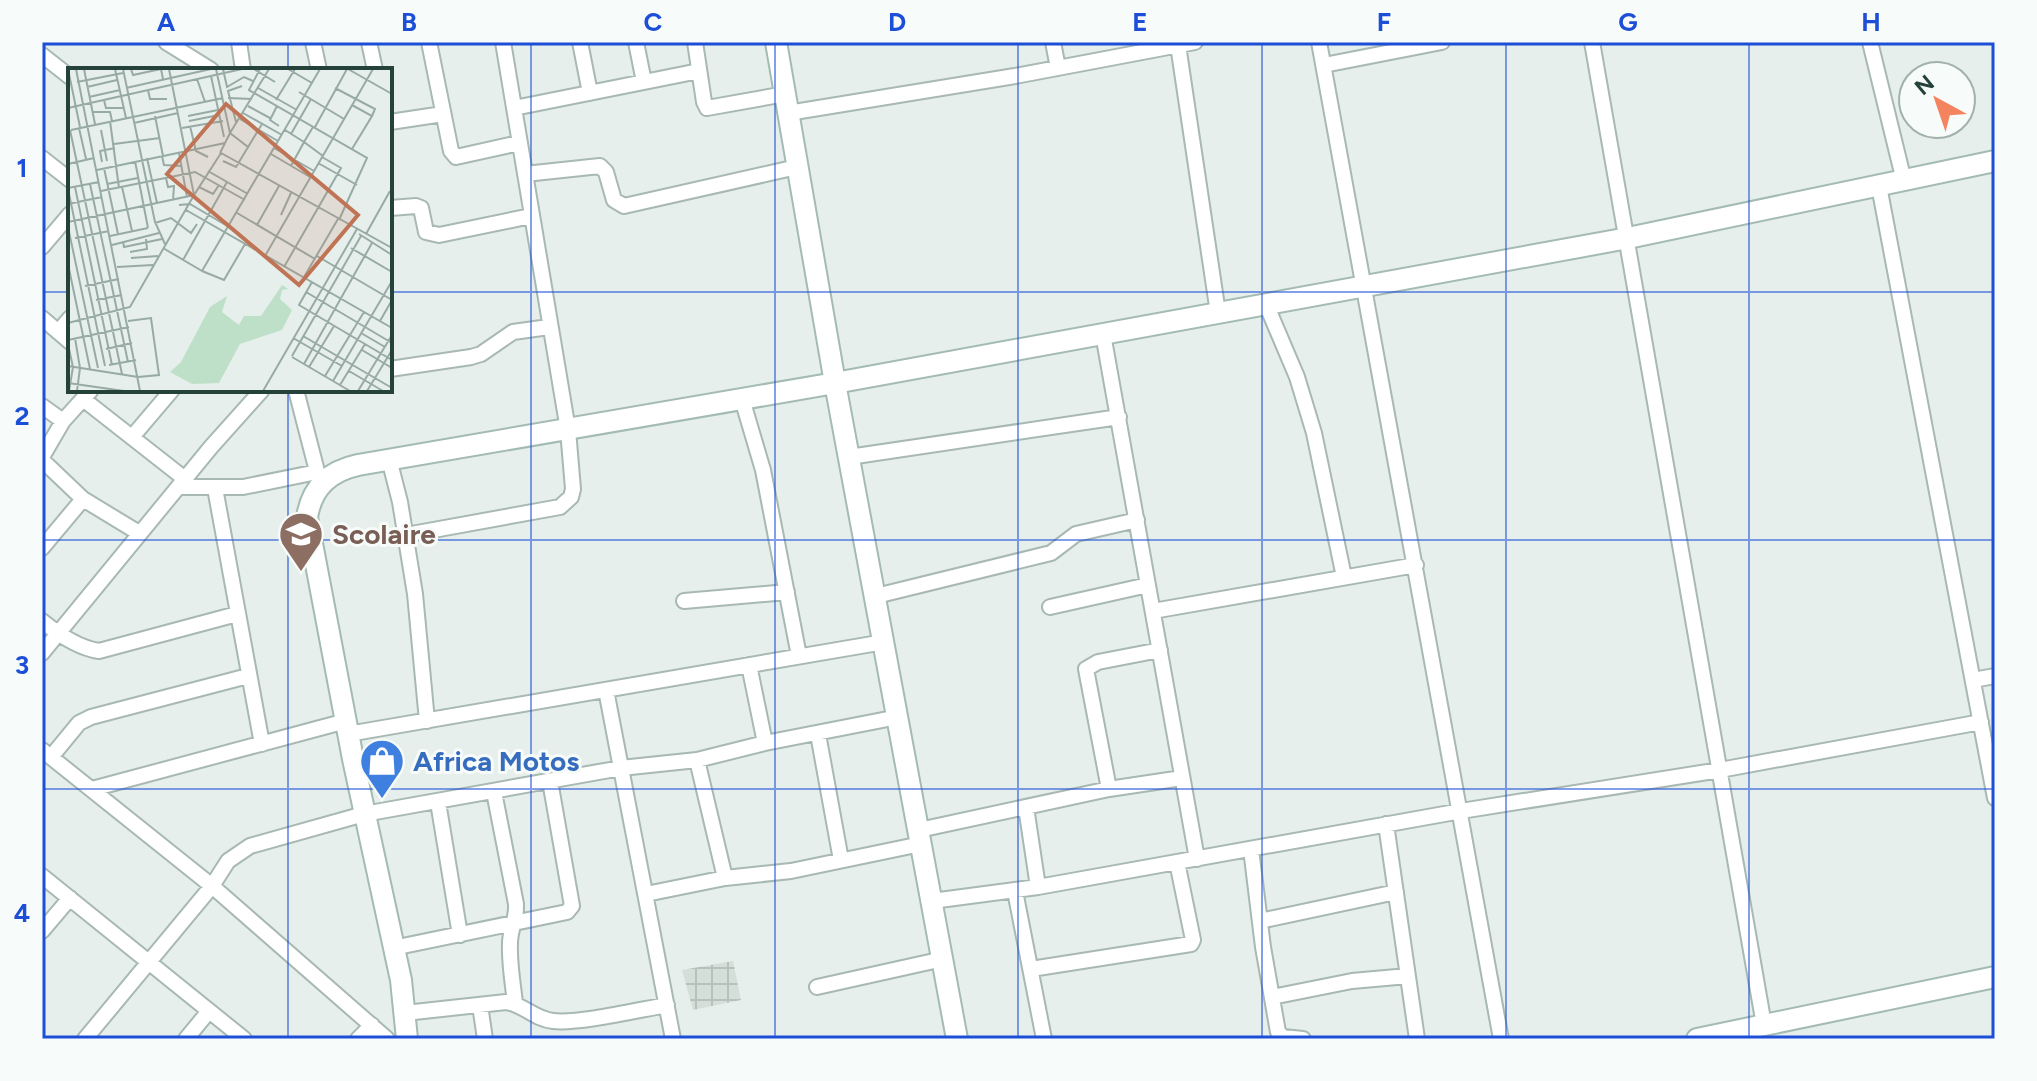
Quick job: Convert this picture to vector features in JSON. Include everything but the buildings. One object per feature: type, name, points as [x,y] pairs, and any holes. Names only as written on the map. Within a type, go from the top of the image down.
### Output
[{"type":"street","points":[[166,42],[208,68]]},
{"type":"street","points":[[239,42],[243,68]]},
{"type":"street","points":[[313,42],[319,68]]},
{"type":"street","points":[[369,42],[375,68]]},
{"type":"street","points":[[429,42],[451,151],[456,157],[519,143]]},
{"type":"street","points":[[406,535],[560,507],[571,497],[573,489],[568,430],[503,42]]},
{"type":"street","points":[[580,42],[590,93]]},
{"type":"street","points":[[636,42],[644,82]]},
{"type":"street","points":[[695,42],[707,108],[787,104],[1058,68],[1195,42]]},
{"type":"street","points":[[776,42],[835,383],[957,1039]]},
{"type":"street","points":[[1053,42],[1058,68]]},
{"type":"street","points":[[1319,42],[1501,1039]]},
{"type":"street","points":[[1324,65],[1442,42]]},
{"type":"street","points":[[1592,42],[1764,1025]]},
{"type":"street","points":[[1870,42],[1904,181]]},
{"type":"street","points":[[1178,45],[1218,313]]},
{"type":"street","points":[[42,55],[68,75]]},
{"type":"street","points":[[514,108],[699,71]]},
{"type":"street","points":[[392,122],[443,114]]},
{"type":"street","points":[[42,158],[68,178]]},
{"type":"street","points":[[139,533],[83,499],[42,458],[63,421],[87,395],[182,483],[215,488],[243,487],[319,478],[350,466],[835,383],[1628,238],[1995,161]]},
{"type":"street","points":[[525,174],[600,166],[606,172],[614,200],[624,206],[797,167]]},
{"type":"street","points":[[1879,186],[1995,798]]},
{"type":"street","points":[[392,208],[421,208],[426,232],[439,235],[531,216]]},
{"type":"street","points":[[42,247],[68,216]]},
{"type":"street","points":[[1266,304],[1297,377],[1314,433],[1344,577]]},
{"type":"street","points":[[42,318],[64,337]]},
{"type":"street","points":[[392,369],[471,357],[488,350],[513,332],[549,327]]},
{"type":"street","points":[[1103,334],[1197,859]]},
{"type":"street","points":[[132,437],[170,392]]},
{"type":"street","points":[[42,653],[139,533],[260,392]]},
{"type":"street","points":[[297,392],[319,478],[307,517],[393,948],[407,1039]]},
{"type":"street","points":[[742,399],[763,470],[799,656]]},
{"type":"street","points":[[42,406],[63,421]]},
{"type":"street","points":[[849,457],[1119,417]]},
{"type":"street","points":[[389,459],[415,594],[427,721]]},
{"type":"street","points":[[215,488],[262,744]]},
{"type":"street","points":[[42,548],[83,499]]},
{"type":"street","points":[[876,596],[1051,553],[1076,534],[1137,520]]},
{"type":"street","points":[[1153,611],[1416,565]]},
{"type":"street","points":[[1050,607],[1148,585]]},
{"type":"street","points":[[684,601],[787,592]]},
{"type":"street","points":[[42,621],[58,634],[99,651],[237,614]]},
{"type":"street","points":[[92,789],[262,744],[347,728],[427,721],[884,642]]},
{"type":"street","points":[[1109,789],[1086,669],[1098,662],[1160,650]]},
{"type":"street","points":[[749,665],[765,743]]},
{"type":"street","points":[[248,676],[91,717],[79,723],[46,753],[212,886],[387,1039]]},
{"type":"street","points":[[1973,680],[1995,676]]},
{"type":"street","points":[[606,690],[673,1039]]},
{"type":"street","points":[[85,1039],[212,886],[228,861],[250,846],[364,814],[621,768],[697,760],[898,717]]},
{"type":"street","points":[[932,901],[1015,891],[1981,722]]},
{"type":"street","points":[[818,734],[841,860]]},
{"type":"street","points":[[697,760],[725,878]]},
{"type":"street","points":[[646,894],[725,878],[791,871],[841,860],[1026,807],[1109,789],[1182,778]]},
{"type":"street","points":[[393,948],[567,912],[572,906],[550,781]]},
{"type":"street","points":[[494,792],[516,904],[509,947],[515,1003]]},
{"type":"street","points":[[438,802],[460,935]]},
{"type":"street","points":[[1026,807],[1038,887]]},
{"type":"street","points":[[1386,824],[1417,1039]]},
{"type":"street","points":[[1251,849],[1278,1032],[1283,1037],[1303,1039]]},
{"type":"street","points":[[1031,969],[1191,944],[1193,940],[1177,862]]},
{"type":"street","points":[[42,876],[244,1039]]},
{"type":"street","points":[[1015,891],[1044,1039]]},
{"type":"street","points":[[1260,921],[1396,892]]},
{"type":"street","points":[[42,931],[70,898]]},
{"type":"street","points":[[817,987],[943,959]]},
{"type":"street","points":[[1272,997],[1352,981],[1408,976]]},
{"type":"street","points":[[1697,1039],[1995,977]]},
{"type":"street","points":[[405,1013],[515,1003],[534,1016],[558,1022],[667,1005]]},
{"type":"street","points":[[480,1005],[485,1039]]},
{"type":"street","points":[[186,1039],[209,1011]]},
{"type":"street","points":[[358,1039],[372,1025]]},
{"type":"shaded area","points":[[733,961],[741,1000],[693,1010],[682,970]]},
{"type":"place","name":"Scolaire","points":[[301,573]]},
{"type":"place","name":"Africa Motos","points":[[382,800]]}]
